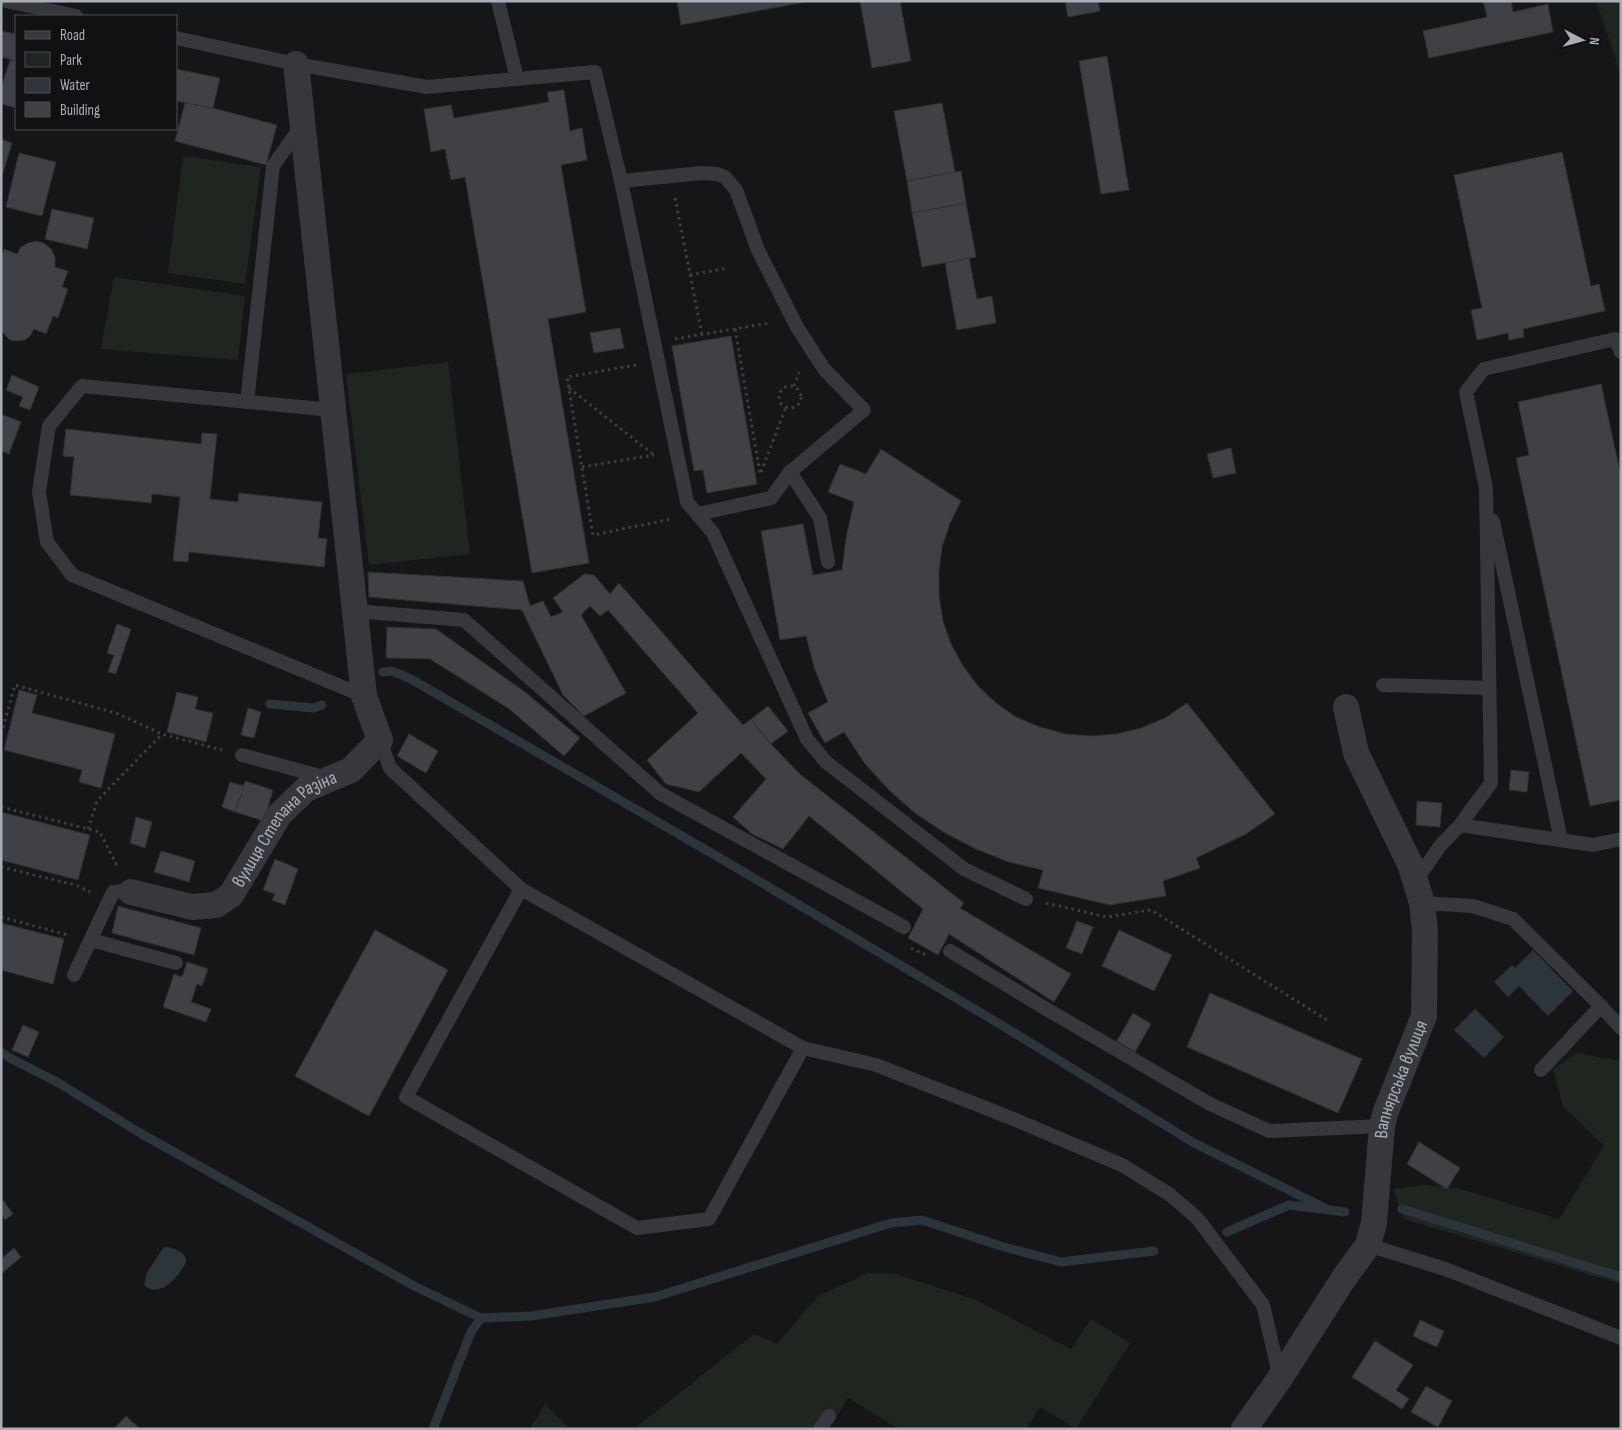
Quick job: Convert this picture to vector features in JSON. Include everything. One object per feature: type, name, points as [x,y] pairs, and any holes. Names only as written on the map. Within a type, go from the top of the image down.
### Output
[{"type":"street","points":[[296,64],[364,696],[380,740]]},
{"type":"street","name":"Вапнярська вулиця","points":[[1244,1429],[1368,1245],[1374,1223],[1382,1126],[1386,1111],[1424,1016],[1425,931],[1419,892],[1410,864],[1356,753],[1346,707]]},
{"type":"street","name":"вулиця Степана Разіна","points":[[120,896],[192,907],[216,906],[231,895],[279,815],[306,789],[351,770],[380,740]]},
{"type":"lane","points":[[6,1],[71,15]]},
{"type":"lane","points":[[498,1],[517,79]]},
{"type":"lane","points":[[178,38],[296,64],[426,88],[595,72],[621,181],[687,502],[713,533],[807,739],[826,762],[964,869],[1026,899]]},
{"type":"lane","points":[[247,402],[273,166],[303,124]]},
{"type":"lane","points":[[621,181],[702,173],[726,177],[736,190],[758,250],[793,319],[824,369],[864,410],[790,472],[772,498],[698,514]]},
{"type":"lane","points":[[1561,840],[1466,392],[1484,369],[1615,339],[1621,352]]},
{"type":"lane","points":[[333,410],[82,386],[49,426],[39,492],[47,542],[72,575],[364,696]]},
{"type":"lane","points":[[790,472],[820,518],[828,562]]},
{"type":"lane","points":[[1486,488],[1491,783],[1460,825],[1440,846],[1419,892],[1513,919],[1621,1028]]},
{"type":"lane","points":[[355,611],[464,620],[661,794],[904,927]]},
{"type":"lane","points":[[1383,685],[1489,688]]},
{"type":"lane","points":[[380,740],[390,768],[521,889],[803,1048],[876,1065],[957,1097],[1122,1165],[1169,1194],[1197,1218],[1263,1305],[1280,1378]]},
{"type":"lane","points":[[242,755],[331,779]]},
{"type":"lane","points":[[1460,825],[1593,845],[1621,839]]},
{"type":"lane","points":[[521,889],[406,1097],[637,1228],[709,1219],[803,1048]]},
{"type":"lane","points":[[74,975],[91,940],[120,896]]},
{"type":"lane","points":[[91,940],[176,963]]},
{"type":"lane","points":[[950,951],[1210,1104],[1269,1131],[1382,1126]]},
{"type":"lane","points":[[1541,1070],[1601,1006]]},
{"type":"lane","points":[[1368,1245],[1445,1269],[1621,1338]]},
{"type":"lane","points":[[820,1429],[829,1416]]},
{"type":"path","points":[[670,176],[702,335]]},
{"type":"path","points":[[690,276],[728,268]]},
{"type":"path","points":[[654,343],[793,319]]},
{"type":"path","points":[[735,329],[760,474],[786,407]]},
{"type":"path","points":[[659,362],[567,377],[594,535],[698,514]]},
{"type":"path","points":[[785,386],[794,386],[801,394],[800,400],[792,408],[786,407],[779,401],[779,392],[785,386]]},
{"type":"path","points":[[569,388],[654,455]]},
{"type":"path","points":[[582,467],[677,452]]},
{"type":"path","points":[[1,734],[15,685],[116,713],[162,734],[242,755]]},
{"type":"path","points":[[88,829],[97,801],[162,734]]},
{"type":"path","points":[[1,807],[100,832],[120,896]]},
{"type":"path","points":[[1,867],[120,896]]},
{"type":"path","points":[[1026,899],[1107,917],[1151,910],[1327,1020]]},
{"type":"path","points":[[1,917],[91,940]]},
{"type":"path","points":[[904,927],[903,943],[938,962],[950,951]]},
{"type":"green space","points":[[1596,1],[1621,1],[1621,74]]},
{"type":"green space","points":[[183,156],[261,167],[245,284],[168,273]]},
{"type":"green space","points":[[114,277],[245,296],[238,360],[101,349]]},
{"type":"green space","points":[[448,362],[470,554],[369,565],[346,374]]},
{"type":"green space","points":[[1576,1053],[1621,1061],[1621,1284],[1404,1219],[1393,1189],[1425,1185],[1461,1189],[1559,1219],[1604,1146],[1563,1106],[1553,1069]]},
{"type":"green space","points":[[868,1273],[896,1274],[976,1300],[1071,1349],[1091,1319],[1130,1343],[1076,1429],[1040,1407],[1027,1429],[899,1429],[848,1398],[837,1416],[827,1407],[812,1429],[634,1429],[754,1334],[777,1344],[818,1296]]},
{"type":"green space","points":[[545,1404],[570,1429],[530,1429]]},
{"type":"water","points":[[1533,950],[1573,991],[1548,1016],[1519,986],[1508,997],[1494,982],[1512,965],[1515,968]]},
{"type":"water","points":[[1475,1009],[1504,1037],[1484,1058],[1454,1030]]},
{"type":"water","points":[[165,1247],[182,1253],[185,1256],[186,1263],[170,1283],[160,1289],[149,1289],[144,1285],[147,1273]]},
{"type":"building","points":[[677,1],[811,1],[681,25]]},
{"type":"building","points":[[860,1],[900,1],[911,61],[872,68]]},
{"type":"building","points":[[1065,1],[1098,1],[1100,11],[1068,17]]},
{"type":"building","points":[[1483,1],[1511,1],[1513,12],[1548,4],[1553,32],[1429,58],[1423,31],[1487,17]]},
{"type":"building","points":[[1,31],[15,34],[15,61],[1,57]]},
{"type":"building","points":[[1107,56],[1129,190],[1101,194],[1079,61]]},
{"type":"building","points":[[10,60],[15,61],[15,108],[1,104],[1,88]]},
{"type":"building","points":[[178,69],[220,78],[213,108],[178,101]]},
{"type":"building","points":[[564,90],[570,131],[582,128],[587,160],[561,165],[586,312],[548,319],[589,563],[532,573],[465,177],[451,180],[445,149],[431,152],[424,109],[451,105],[454,118],[549,102],[547,92]]},
{"type":"building","points":[[185,103],[213,108],[277,125],[266,165],[175,141]]},
{"type":"building","points":[[942,103],[955,172],[907,181],[894,111]]},
{"type":"building","points":[[1,139],[12,143],[2,176],[1,175]]},
{"type":"building","points":[[1562,152],[1591,286],[1599,284],[1605,311],[1523,329],[1524,337],[1509,340],[1508,333],[1477,340],[1471,310],[1482,308],[1454,175]]},
{"type":"building","points":[[19,153],[56,162],[42,216],[6,207]]},
{"type":"building","points":[[961,171],[966,203],[912,213],[907,181]]},
{"type":"building","points":[[966,203],[976,257],[922,267],[912,213]]},
{"type":"building","points":[[52,209],[94,218],[87,249],[45,239]]},
{"type":"building","points":[[36,241],[44,243],[51,249],[55,257],[55,267],[68,271],[62,287],[68,289],[58,318],[53,316],[46,334],[34,329],[25,340],[10,340],[1,331],[1,258],[4,249],[17,254],[21,247]]},
{"type":"building","points":[[969,258],[977,299],[992,296],[996,323],[957,330],[945,263]]},
{"type":"building","points":[[620,328],[624,348],[594,353],[590,333]]},
{"type":"building","points":[[731,336],[757,484],[707,493],[703,470],[694,471],[672,346]]},
{"type":"building","points":[[12,375],[39,387],[30,410],[19,406],[23,397],[6,390]]},
{"type":"building","points":[[1601,384],[1621,476],[1621,800],[1590,806],[1516,458],[1529,455],[1518,402]]},
{"type":"building","points":[[1,414],[21,422],[9,454],[1,451]]},
{"type":"building","points":[[66,429],[201,444],[202,433],[217,434],[210,499],[238,502],[239,493],[322,502],[318,538],[327,539],[324,567],[189,552],[188,562],[173,561],[180,497],[152,494],[151,503],[70,495],[74,457],[63,456]]},
{"type":"building","points":[[1231,448],[1236,473],[1213,478],[1207,454]]},
{"type":"building","points":[[881,449],[961,501],[950,523],[942,547],[939,571],[939,596],[943,621],[951,644],[963,666],[978,686],[996,703],[1016,717],[1040,727],[1065,734],[1091,736],[1117,734],[1141,728],[1165,718],[1187,703],[1275,814],[1246,834],[1196,858],[1200,868],[1163,881],[1166,896],[1110,905],[1038,888],[1043,870],[1009,862],[976,849],[945,833],[915,813],[889,790],[865,764],[844,732],[825,743],[808,713],[828,702],[815,670],[806,636],[780,640],[761,531],[803,524],[813,575],[842,570],[846,538],[854,502],[828,492],[840,464],[866,474]]},
{"type":"building","points":[[368,572],[523,581],[530,606],[543,601],[551,617],[563,612],[553,598],[584,574],[594,575],[610,594],[619,583],[743,725],[751,719],[771,744],[801,775],[964,903],[960,908],[1071,974],[1054,1002],[949,934],[938,955],[908,938],[923,909],[809,816],[783,849],[752,834],[733,817],[766,779],[741,753],[699,792],[666,784],[647,760],[698,713],[608,610],[600,616],[590,606],[581,615],[626,693],[584,716],[563,695],[522,610],[369,597]]},
{"type":"building","points":[[117,624],[131,629],[116,674],[108,672],[114,655],[107,653]]},
{"type":"building","points":[[387,627],[436,629],[525,692],[580,738],[564,756],[508,708],[430,659],[386,658]]},
{"type":"building","points":[[19,690],[37,695],[32,713],[115,734],[101,788],[79,782],[82,770],[4,750]]},
{"type":"building","points":[[177,692],[198,697],[195,709],[213,713],[206,742],[167,732]]},
{"type":"building","points":[[768,706],[788,731],[771,744],[751,719]]},
{"type":"building","points":[[248,708],[261,712],[254,738],[241,735]]},
{"type":"building","points":[[409,734],[438,751],[426,773],[397,756]]},
{"type":"building","points":[[1511,770],[1529,772],[1527,792],[1509,790]]},
{"type":"building","points":[[245,781],[273,790],[264,821],[235,812]]},
{"type":"building","points":[[230,782],[244,786],[235,812],[222,807]]},
{"type":"building","points":[[1417,801],[1442,803],[1440,827],[1416,825]]},
{"type":"building","points":[[1,812],[90,835],[78,880],[1,860]]},
{"type":"building","points":[[136,817],[152,822],[145,848],[130,843]]},
{"type":"building","points":[[161,851],[195,861],[189,882],[154,872]]},
{"type":"building","points":[[275,859],[298,869],[285,905],[272,900],[275,894],[263,890]]},
{"type":"building","points":[[118,906],[201,928],[194,955],[112,933]]},
{"type":"building","points":[[1077,921],[1093,927],[1082,954],[1066,948]]},
{"type":"building","points":[[1,923],[64,939],[53,984],[1,970]]},
{"type":"building","points":[[375,930],[448,970],[369,1116],[295,1076]]},
{"type":"building","points":[[1119,930],[1172,955],[1154,991],[1102,966]]},
{"type":"building","points":[[187,962],[208,969],[202,986],[197,984],[191,1002],[211,1009],[206,1022],[163,1007],[174,974],[182,977]]},
{"type":"building","points":[[1210,993],[1362,1059],[1338,1113],[1187,1047]]},
{"type":"building","points":[[1133,1013],[1151,1024],[1135,1052],[1117,1041]]},
{"type":"building","points":[[23,1025],[39,1032],[28,1057],[12,1050]]},
{"type":"building","points":[[1419,1142],[1460,1168],[1447,1189],[1407,1164]]},
{"type":"building","points":[[3,1200],[13,1214],[5,1220],[1,1215],[1,1201]]},
{"type":"building","points":[[14,1248],[21,1257],[1,1274],[1,1259]]},
{"type":"building","points":[[1420,1320],[1444,1331],[1437,1347],[1413,1336]]},
{"type":"building","points":[[1375,1341],[1413,1365],[1396,1390],[1409,1399],[1402,1409],[1352,1377]]},
{"type":"building","points":[[1426,1386],[1452,1401],[1438,1427],[1411,1412]]},
{"type":"building","points":[[126,1416],[140,1429],[114,1429]]},
{"type":"waterway","points":[[383,672],[392,671],[411,679],[725,861],[993,1020],[1194,1143],[1327,1209]]},
{"type":"waterway","points":[[270,704],[314,708],[322,705]]},
{"type":"waterway","points":[[1,1052],[57,1082],[140,1133],[416,1287],[481,1318],[531,1316],[655,1297],[891,1223],[922,1220],[1004,1247],[1061,1262],[1154,1251]]},
{"type":"waterway","points":[[1227,1232],[1289,1205],[1345,1212]]},
{"type":"waterway","points":[[1402,1209],[1621,1277]]},
{"type":"waterway","points":[[433,1429],[471,1332],[481,1318]]}]
